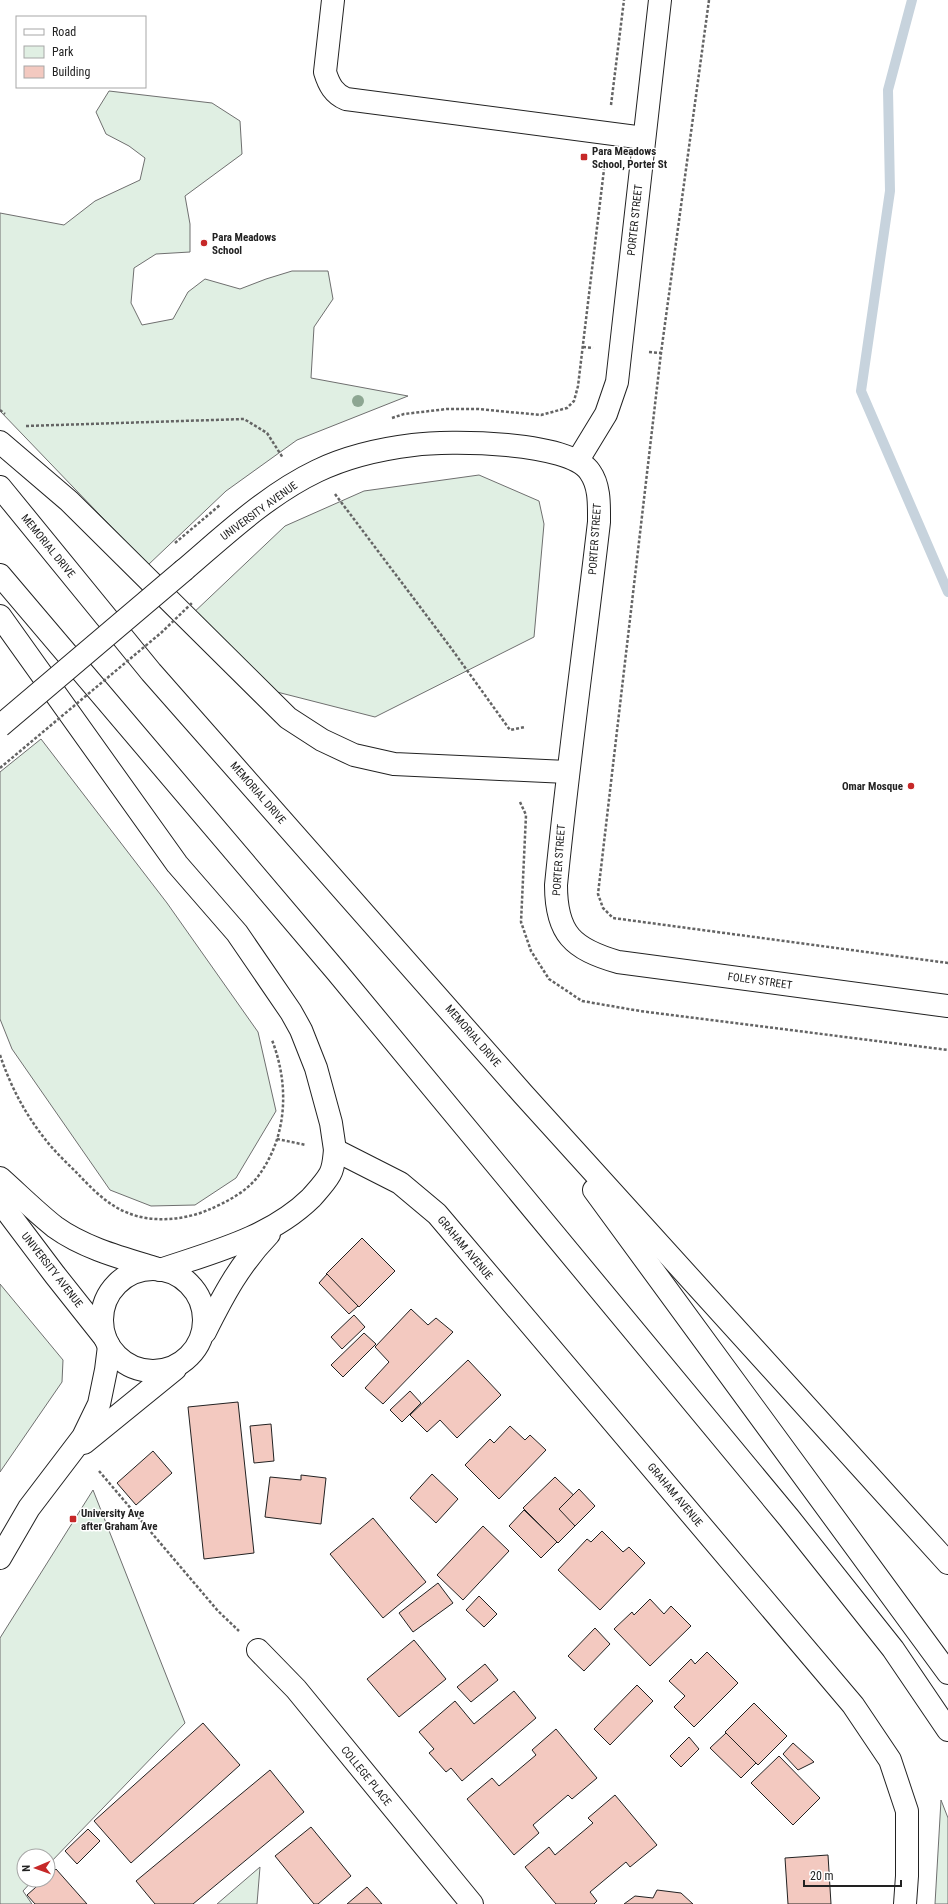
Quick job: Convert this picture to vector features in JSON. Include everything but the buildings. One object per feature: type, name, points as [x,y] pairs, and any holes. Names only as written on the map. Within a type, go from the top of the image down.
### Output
[{"type":"main road","points":[[333,0],[325,72],[328,81],[338,96],[354,100],[644,138]]},
{"type":"main road","name":"PORTER STREET","points":[[576,944],[567,934],[560,920],[556,904],[556,885],[567,772],[578,705],[599,522],[599,503],[596,486],[590,472],[578,460],[606,414],[617,382],[660,0]]},
{"type":"main road","points":[[0,442],[69,501],[288,718],[322,740],[354,755],[394,764],[567,772]]},
{"type":"main road","name":"UNIVERSITY AVENUE","points":[[0,726],[263,505],[290,486],[317,471],[376,451],[414,445],[449,443],[478,443],[534,448],[553,451],[578,460]]},
{"type":"main road","name":"MEMORIAL DRIVE","points":[[0,487],[150,672],[523,1094]]},
{"type":"main road","points":[[0,575],[155,756],[476,1137],[789,1518],[883,1636],[948,1730]]},
{"type":"main road","points":[[0,616],[177,864],[237,933],[291,1012],[316,1068],[331,1123],[336,1150],[331,1170],[323,1184],[302,1206],[280,1223],[254,1249],[236,1273],[194,1351],[72,1453]]},
{"type":"main road","name":"FOLEY STREET","points":[[576,944],[595,955],[618,962],[948,1006]]},
{"type":"main road","points":[[523,1094],[948,1562]]},
{"type":"main road","points":[[523,1094],[948,1673]]},
{"type":"main road","name":"GRAHAM AVENUE","points":[[336,1150],[400,1183],[437,1214],[853,1705],[890,1760],[907,1812],[907,1876],[905,1904]]},
{"type":"main road","points":[[0,1178],[46,1220],[74,1238],[118,1256],[174,1273],[182,1278],[200,1298],[203,1307],[205,1326],[194,1351],[173,1368],[154,1372],[145,1371],[128,1365],[121,1360],[107,1342]]},
{"type":"main road","name":"UNIVERSITY AVENUE","points":[[0,1202],[54,1275],[107,1342]]},
{"type":"main road","points":[[0,1558],[29,1508],[83,1437],[99,1404],[106,1370],[107,1342],[102,1319],[106,1301],[110,1293],[122,1279],[138,1271],[158,1269],[237,1243],[264,1232],[280,1223]]},
{"type":"main road","name":"COLLEGE PLACE","points":[[258,1650],[296,1689],[472,1904]]},
{"type":"path","points":[[567,408],[574,401],[578,386],[624,0]]},
{"type":"path","points":[[709,0],[661,353],[598,894],[603,908],[613,918],[948,963]]},
{"type":"path","points":[[0,410],[11,418]]},
{"type":"path","points":[[21,426],[244,419],[267,433],[282,457],[317,471],[451,648],[510,730],[525,727]]},
{"type":"path","points":[[0,768],[156,637],[192,603]]},
{"type":"path","points":[[0,1055],[8,1078],[19,1099],[46,1140],[105,1200],[128,1214],[150,1218],[175,1218],[194,1216],[224,1203],[259,1176],[277,1139],[284,1106],[283,1079],[271,1038]]},
{"type":"path","points":[[99,1471],[218,1611],[258,1650]]},
{"type":"green space","points":[[109,91],[212,103],[240,121],[242,154],[185,196],[190,224],[190,252],[156,254],[134,268],[131,303],[142,325],[173,319],[188,292],[205,279],[240,289],[292,271],[328,271],[333,299],[314,327],[311,378],[408,396],[297,440],[226,491],[148,565],[0,411],[0,213],[64,225],[95,201],[140,180],[145,158],[129,146],[106,134],[96,112]]},
{"type":"green space","points":[[479,475],[539,501],[544,524],[534,637],[375,717],[277,692],[190,616],[285,526],[364,491]]},
{"type":"green space","points":[[41,739],[167,903],[258,1032],[276,1111],[236,1178],[195,1205],[151,1206],[110,1190],[12,1049],[0,1019],[0,772]]},
{"type":"green space","points":[[0,1284],[63,1360],[62,1382],[0,1472]]},
{"type":"green space","points":[[93,1490],[185,1723],[56,1857],[56,1848],[16,1848],[16,1888],[26,1888],[23,1891],[32,1904],[0,1904],[0,1638]]},
{"type":"green space","points":[[941,1800],[948,1818],[948,1904],[935,1904]]},
{"type":"green space","points":[[260,1867],[257,1904],[217,1904]]},
{"type":"waterway","points":[[912,0],[888,90],[890,191],[861,391],[948,592]]},
{"type":"place","name":"Para Meadows School, Porter St","points":[[584,157]]},
{"type":"place","name":"Para Meadows School","points":[[204,243]]},
{"type":"place","name":"Omar Mosque","points":[[911,786]]},
{"type":"place","name":"University Ave after Graham Ave","points":[[73,1519]]}]
